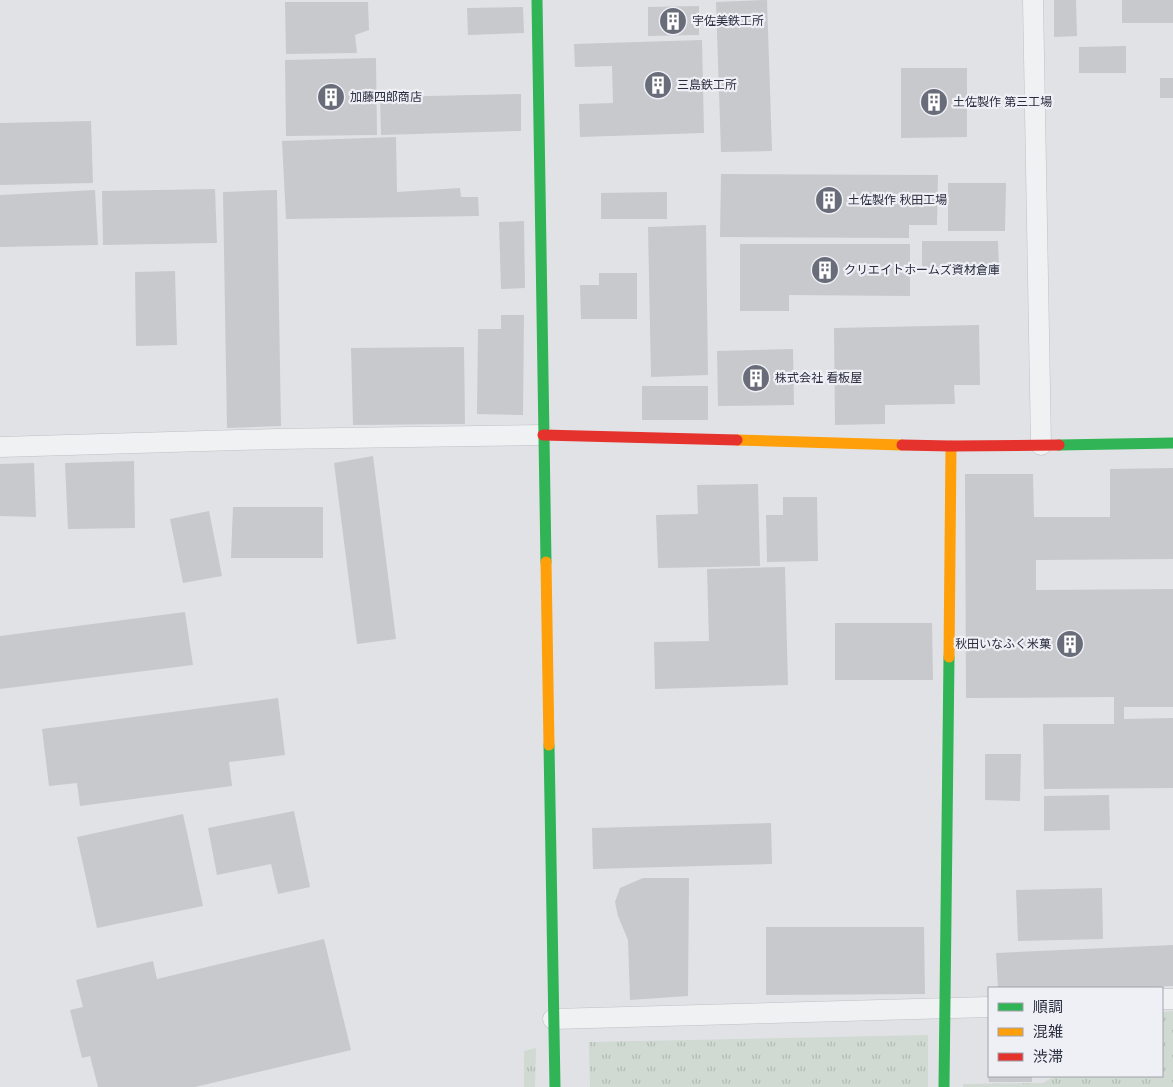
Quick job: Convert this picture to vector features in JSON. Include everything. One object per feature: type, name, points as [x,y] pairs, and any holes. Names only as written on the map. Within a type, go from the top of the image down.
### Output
[{"type":"street","points":[[537,0],[555,1087]]},
{"type":"street","points":[[1033,0],[1041,445]]},
{"type":"street","points":[[0,447],[276,439],[543,435],[951,446],[1173,443]]},
{"type":"street","points":[[944,1087],[951,446]]},
{"type":"street","points":[[553,1019],[988,1007]]},
{"type":"green space","points":[[1173,1011],[1173,1087],[963,1087],[963,1084],[1043,1083],[1053,1077],[1163,1077],[1163,1012]]},
{"type":"green space","points":[[928,1035],[928,1087],[590,1087],[589,1042]]},
{"type":"green space","points":[[536,1048],[535,1087],[524,1087],[524,1051]]},
{"type":"building","points":[[767,0],[772,151],[721,152],[716,2]]},
{"type":"building","points":[[1054,0],[1076,0],[1077,36],[1054,37]]},
{"type":"building","points":[[1122,0],[1173,0],[1173,23],[1122,23]]},
{"type":"building","points":[[285,2],[368,2],[369,30],[355,35],[357,53],[286,54]]},
{"type":"building","name":"宇佐美鉄工所","points":[[699,6],[699,35],[648,36],[648,7]]},
{"type":"building","points":[[523,7],[524,33],[468,35],[467,8]]},
{"type":"building","name":"三島鉄工所","points":[[702,40],[704,133],[580,137],[579,104],[613,103],[612,66],[575,67],[574,44]]},
{"type":"building","points":[[1126,46],[1126,73],[1079,73],[1079,47]]},
{"type":"building","name":"加藤四郎商店","points":[[376,58],[377,135],[286,136],[285,60]]},
{"type":"building","name":"土佐製作 第三工場","points":[[901,68],[967,68],[967,137],[901,138]]},
{"type":"building","points":[[1160,78],[1173,78],[1173,98],[1160,98]]},
{"type":"building","name":"加藤四郎商店","points":[[521,94],[521,131],[381,135],[380,97]]},
{"type":"building","points":[[91,121],[93,183],[0,185],[0,123]]},
{"type":"building","points":[[396,137],[397,192],[460,188],[461,197],[478,197],[479,216],[286,219],[282,141]]},
{"type":"building","name":"土佐製作 秋田工場","points":[[721,174],[938,175],[937,225],[909,225],[909,238],[720,237]]},
{"type":"building","points":[[948,183],[1006,183],[1005,231],[948,231]]},
{"type":"building","points":[[215,189],[217,243],[103,245],[102,191]]},
{"type":"building","points":[[95,190],[98,245],[0,247],[0,195]]},
{"type":"building","points":[[277,190],[281,426],[227,428],[223,192]]},
{"type":"building","points":[[667,192],[667,219],[601,219],[601,193]]},
{"type":"building","points":[[524,221],[525,288],[501,289],[499,222]]},
{"type":"building","points":[[706,225],[708,375],[651,377],[648,227]]},
{"type":"building","points":[[922,241],[998,241],[999,267],[922,268]]},
{"type":"building","name":"クリエイトホームズ資材倉庫","points":[[740,244],[910,244],[910,296],[789,295],[789,311],[740,311]]},
{"type":"building","points":[[175,271],[177,345],[136,346],[135,272]]},
{"type":"building","points":[[599,273],[637,273],[637,319],[581,319],[580,285],[599,285]]},
{"type":"building","points":[[501,315],[524,315],[523,415],[477,414],[478,329],[501,329]]},
{"type":"building","points":[[979,325],[980,385],[954,385],[955,404],[885,405],[885,424],[835,425],[834,328]]},
{"type":"building","points":[[464,347],[465,424],[353,425],[351,348]]},
{"type":"building","name":"株式会社 看板屋","points":[[793,349],[794,405],[718,406],[717,351]]},
{"type":"building","points":[[642,386],[708,386],[708,420],[642,420]]},
{"type":"building","points":[[373,456],[396,639],[357,644],[334,463]]},
{"type":"building","points":[[134,461],[135,528],[68,529],[65,463]]},
{"type":"building","points":[[34,463],[36,517],[0,516],[0,464]]},
{"type":"building","name":"秋田いなふく米菓","points":[[1173,468],[1173,559],[1036,560],[1036,590],[1173,589],[1173,707],[1124,707],[1124,719],[1173,718],[1173,788],[1044,789],[1043,724],[1114,724],[1114,697],[966,698],[965,474],[1033,474],[1034,517],[1110,517],[1110,469]]},
{"type":"building","points":[[758,484],[760,566],[658,568],[656,515],[698,514],[697,485]]},
{"type":"building","points":[[783,497],[817,497],[818,561],[767,562],[766,515],[783,515]]},
{"type":"building","points":[[233,507],[323,507],[323,558],[231,558]]},
{"type":"building","points":[[209,511],[222,576],[183,583],[170,519]]},
{"type":"building","points":[[785,567],[788,685],[655,689],[654,642],[709,641],[707,569]]},
{"type":"building","points":[[185,612],[193,665],[0,689],[0,636]]},
{"type":"building","points":[[835,623],[932,623],[933,680],[835,680]]},
{"type":"building","points":[[278,698],[285,755],[229,762],[232,786],[80,806],[77,783],[49,786],[42,729]]},
{"type":"building","points":[[985,754],[1021,754],[1020,801],[985,800]]},
{"type":"building","points":[[1109,795],[1110,830],[1044,831],[1044,796]]},
{"type":"building","points":[[294,811],[310,887],[278,894],[271,864],[217,875],[208,828]]},
{"type":"building","points":[[183,814],[203,906],[97,928],[77,837]]},
{"type":"building","points":[[771,823],[772,864],[593,869],[592,828]]},
{"type":"building","points":[[643,878],[689,878],[688,996],[630,1000],[628,940],[618,916],[615,902],[620,888]]},
{"type":"building","points":[[1102,888],[1103,939],[1018,941],[1016,890]]},
{"type":"building","points":[[766,927],[924,927],[925,994],[766,995]]},
{"type":"building","points":[[324,939],[351,1050],[195,1087],[98,1087],[90,1056],[82,1058],[70,1010],[83,1007],[76,980],[153,961],[157,979]]},
{"type":"building","points":[[1173,945],[1173,986],[998,987],[996,953]]},
{"type":"building","points":[[988,1077],[1032,1077],[1032,1082],[989,1082]]},
{"type":"traffic: fast","points":[[537,0],[546,562]]},
{"type":"traffic: fast","points":[[1059,445],[1173,443]]},
{"type":"traffic: fast","points":[[944,1087],[949,657]]},
{"type":"traffic: fast","points":[[549,745],[555,1087]]},
{"type":"traffic: slow","points":[[737,440],[902,445]]},
{"type":"traffic: slow","points":[[949,657],[951,446]]},
{"type":"traffic: slow","points":[[546,562],[549,745]]},
{"type":"traffic: jam","points":[[543,435],[737,440]]},
{"type":"traffic: jam","points":[[902,445],[1059,445]]},
{"type":"place","name":"宇佐美鉄工所","points":[[673,21]]},
{"type":"place","name":"三島鉄工所","points":[[658,85]]},
{"type":"place","name":"加藤四郎商店","points":[[331,97]]},
{"type":"place","name":"土佐製作 第三工場","points":[[934,102]]},
{"type":"place","name":"土佐製作 秋田工場","points":[[829,200]]},
{"type":"place","name":"クリエイトホームズ資材倉庫","points":[[825,270]]},
{"type":"place","name":"株式会社 看板屋","points":[[756,378]]},
{"type":"place","name":"秋田いなふく米菓","points":[[1070,644]]}]
